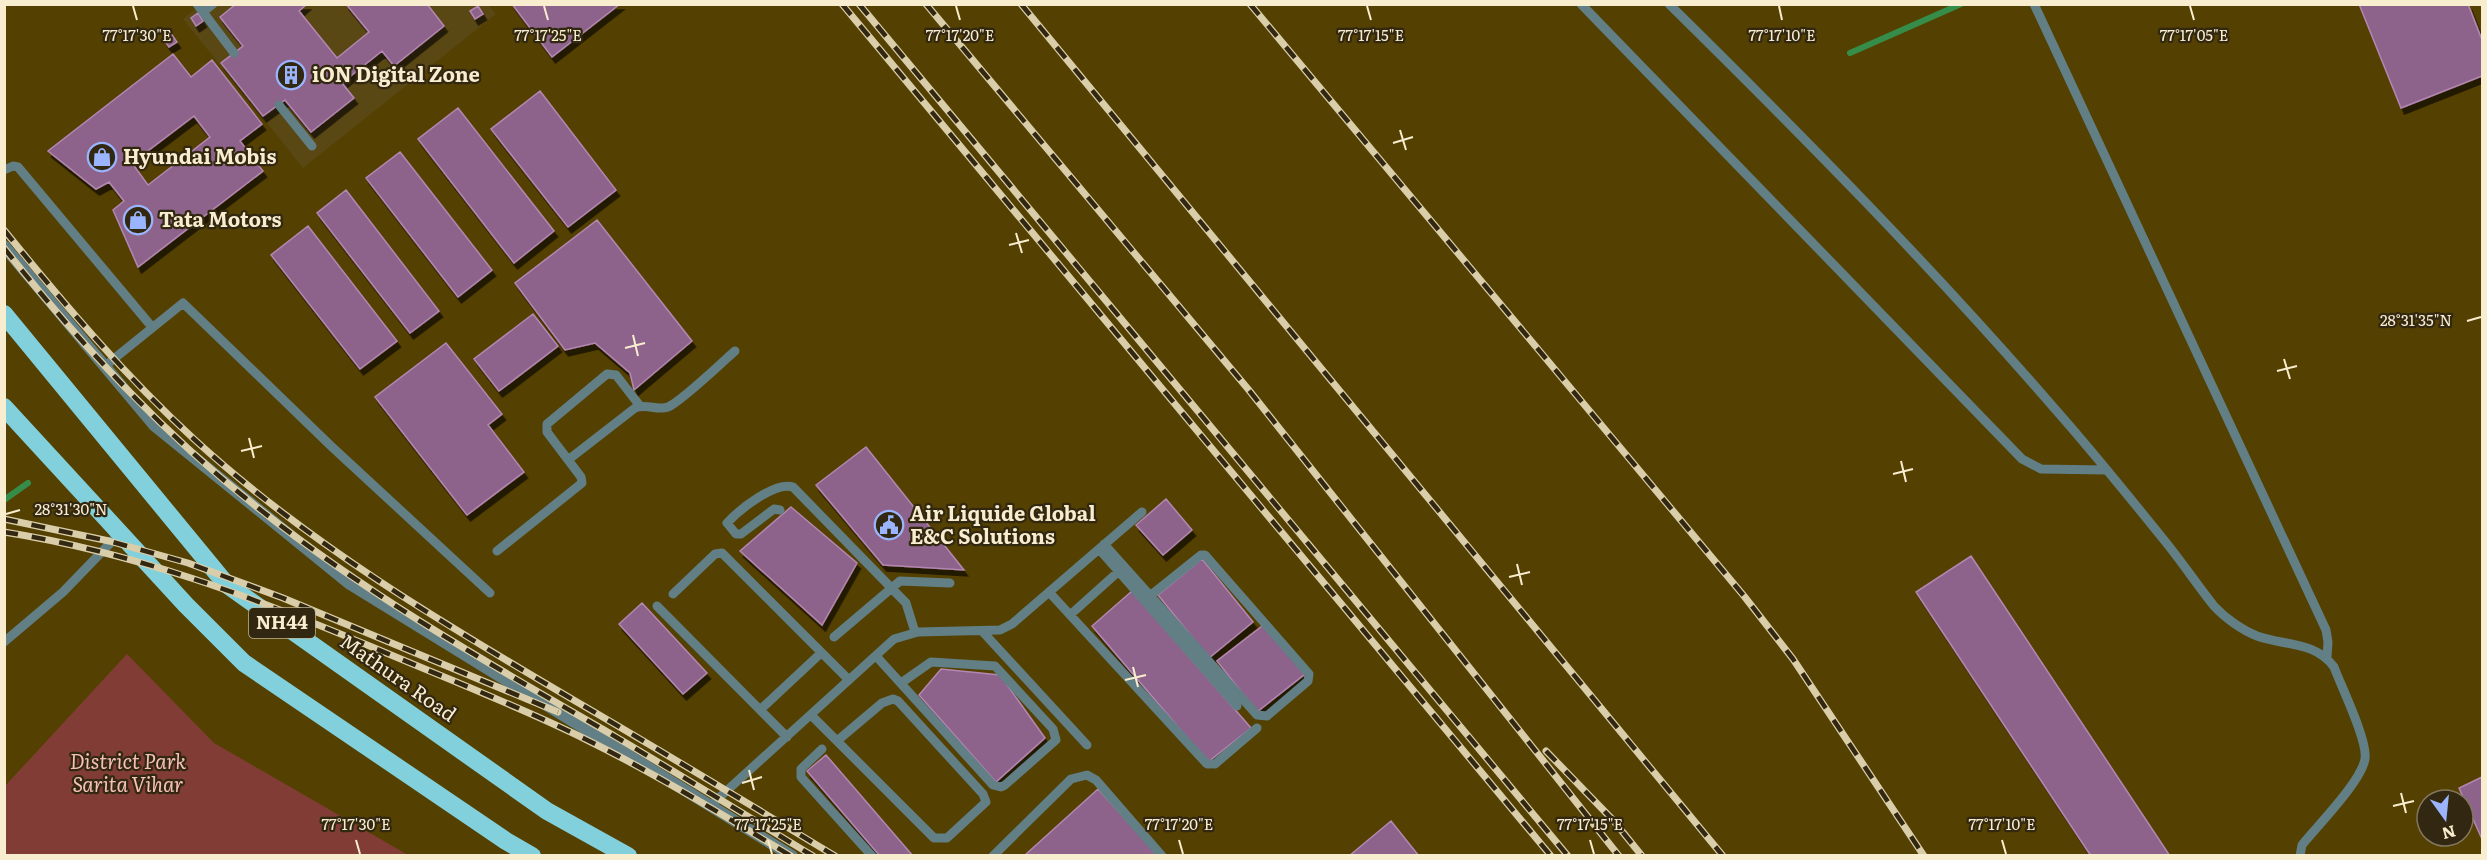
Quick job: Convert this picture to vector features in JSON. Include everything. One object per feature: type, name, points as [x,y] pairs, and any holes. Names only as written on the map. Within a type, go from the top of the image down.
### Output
[{"type":"highway","name":"Mathura Road","points":[[4,314],[226,584],[547,811],[628,855]]},
{"type":"highway","name":"NH44","points":[[4,407],[186,605],[244,663],[506,841],[532,855]]},
{"type":"street","points":[[4,246],[154,425],[350,584],[792,855]]},
{"type":"lane","points":[[213,4],[200,8],[234,53]]},
{"type":"lane","points":[[1581,4],[2022,459],[2041,469],[2105,470]]},
{"type":"lane","points":[[1669,4],[1859,194],[2055,409],[2169,546],[2216,607],[2230,620],[2258,636],[2314,649],[2327,657],[2334,667],[2364,744],[2365,758],[2354,781],[2302,845],[2300,855]]},
{"type":"lane","points":[[2034,4],[2326,630],[2327,657]]},
{"type":"lane","points":[[279,105],[312,146]]},
{"type":"lane","points":[[4,171],[13,166],[18,167],[152,327]]},
{"type":"lane","points":[[105,366],[183,303],[331,446],[490,593]]},
{"type":"lane","points":[[568,460],[640,406],[658,408],[675,403],[735,351]]},
{"type":"lane","points":[[497,551],[579,488],[582,483],[581,477],[546,428],[607,374],[616,375],[640,406]]},
{"type":"lane","points":[[780,510],[774,509],[741,534],[736,534],[727,524],[772,489],[781,486],[794,487],[909,608],[915,632]]},
{"type":"lane","points":[[711,806],[894,639],[915,632],[1000,630],[1012,624],[1143,512]]},
{"type":"lane","points":[[4,642],[63,592],[120,533]]},
{"type":"lane","points":[[1102,547],[1118,572],[1237,706]]},
{"type":"lane","points":[[1102,547],[1151,596],[1257,715],[1267,716],[1308,681],[1309,674],[1205,555],[1201,555],[1151,596]]},
{"type":"lane","points":[[673,594],[715,554],[722,553],[849,680]]},
{"type":"lane","points":[[1070,615],[1118,572]]},
{"type":"lane","points":[[834,637],[890,587],[900,581],[950,583]]},
{"type":"lane","points":[[1049,592],[1207,764],[1215,764],[1257,728]]},
{"type":"lane","points":[[657,606],[787,736]]},
{"type":"lane","points":[[982,631],[1087,745]]},
{"type":"lane","points":[[760,710],[821,653]]},
{"type":"lane","points":[[876,656],[996,786],[1005,785],[1056,740],[1053,729],[995,666],[931,662],[901,683]]},
{"type":"lane","points":[[811,715],[837,741],[934,838],[947,838],[986,802],[983,794],[898,701],[893,699],[882,703],[837,741]]},
{"type":"lane","points":[[822,749],[801,769],[801,777],[872,855]]},
{"type":"lane","points":[[993,855],[1071,778],[1087,775],[1096,780],[1162,855]]},
{"type":"shaded area","points":[[201,4],[488,4],[496,14],[303,168],[183,19]]},
{"type":"green space","name":"District Park Sarita Vihar","points":[[127,654],[214,743],[408,855],[5,855],[5,786]]},
{"type":"building","name":"iON Digital Zone","points":[[236,4],[307,4],[299,11],[337,58],[369,32],[346,4],[427,4],[444,26],[394,66],[382,51],[342,83],[354,98],[311,132],[285,100],[263,116],[221,63],[243,46],[220,17]]},
{"type":"building","points":[[512,4],[620,4],[552,57]]},
{"type":"building","points":[[2359,4],[2468,4],[2482,40],[2482,76],[2401,108]]},
{"type":"building","points":[[478,6],[483,14],[475,19],[470,11]]},
{"type":"building","points":[[198,13],[203,21],[196,26],[191,18]]},
{"type":"building","points":[[172,35],[177,42],[169,47],[164,40]]},
{"type":"building","points":[[173,54],[191,77],[212,60],[262,124],[240,141],[263,171],[138,267],[113,210],[124,201],[109,182],[96,189],[48,151]],"holes":[[[194,116],[210,137],[148,185],[132,163]]]},
{"type":"building","points":[[540,91],[616,190],[568,227],[491,129]]},
{"type":"building","points":[[458,108],[554,231],[514,263],[418,139]]},
{"type":"building","points":[[400,152],[492,270],[458,297],[366,178]]},
{"type":"building","points":[[346,190],[439,311],[410,333],[317,213]]},
{"type":"building","points":[[597,220],[692,341],[634,390],[630,373],[595,343],[565,350],[515,283]]},
{"type":"building","points":[[308,226],[397,341],[360,369],[271,255]]},
{"type":"building","points":[[533,314],[558,346],[499,391],[474,359]]},
{"type":"building","points":[[446,343],[502,414],[488,425],[524,472],[467,515],[375,397]]},
{"type":"building","name":"Air Liquide Global E&C Solutions","points":[[866,447],[964,570],[883,565],[816,485]]},
{"type":"building","points":[[1166,499],[1192,530],[1163,555],[1136,525]]},
{"type":"building","points":[[791,507],[857,563],[822,625],[740,551]]},
{"type":"building","points":[[1971,556],[2170,856],[2091,856],[1916,592]]},
{"type":"building","points":[[1202,559],[1253,622],[1209,658],[1158,595]]},
{"type":"building","points":[[1132,591],[1251,728],[1208,762],[1092,626]]},
{"type":"building","points":[[642,603],[707,673],[683,694],[619,624]]},
{"type":"building","points":[[1266,623],[1305,674],[1257,712],[1217,661]]},
{"type":"building","points":[[941,669],[1000,675],[1045,738],[996,782],[919,695]]},
{"type":"building","points":[[826,755],[913,856],[880,856],[807,771]]},
{"type":"building","points":[[2482,777],[2482,839],[2475,823],[2475,788],[2459,788]]},
{"type":"building","points":[[1098,789],[1159,856],[1024,856]]},
{"type":"building","points":[[1391,821],[1419,856],[1349,856]]},
{"type":"waterway","points":[[1850,53],[1961,4]]},
{"type":"waterway","points":[[4,500],[28,483]]},
{"type":"railway","points":[[842,4],[1551,856]]},
{"type":"railway","points":[[859,4],[1568,856]]},
{"type":"railway","points":[[926,4],[1248,389],[1619,856]]},
{"type":"railway","points":[[1021,4],[1723,856]]},
{"type":"railway","points":[[1250,4],[1744,596],[1793,659],[1924,856]]},
{"type":"railway","points":[[4,230],[72,312],[144,391],[195,440],[284,514],[428,613],[835,856]]},
{"type":"railway","points":[[4,248],[94,354],[158,420],[226,482],[304,543],[435,630],[813,856]]},
{"type":"railway","points":[[4,519],[109,541],[188,563],[283,598],[558,712]]},
{"type":"railway","points":[[4,532],[53,541],[146,564],[192,578],[327,628],[506,703],[585,739],[715,810],[791,856]]},
{"type":"railway","points":[[1546,751],[1613,820],[1642,856]]},
{"type":"place","name":"iON Digital Zone","points":[[291,75]]},
{"type":"place","name":"Hyundai Mobis","points":[[102,157]]},
{"type":"place","name":"Tata Motors","points":[[138,220]]},
{"type":"place","name":"Air Liquide Global E&C Solutions","points":[[889,525]]}]
